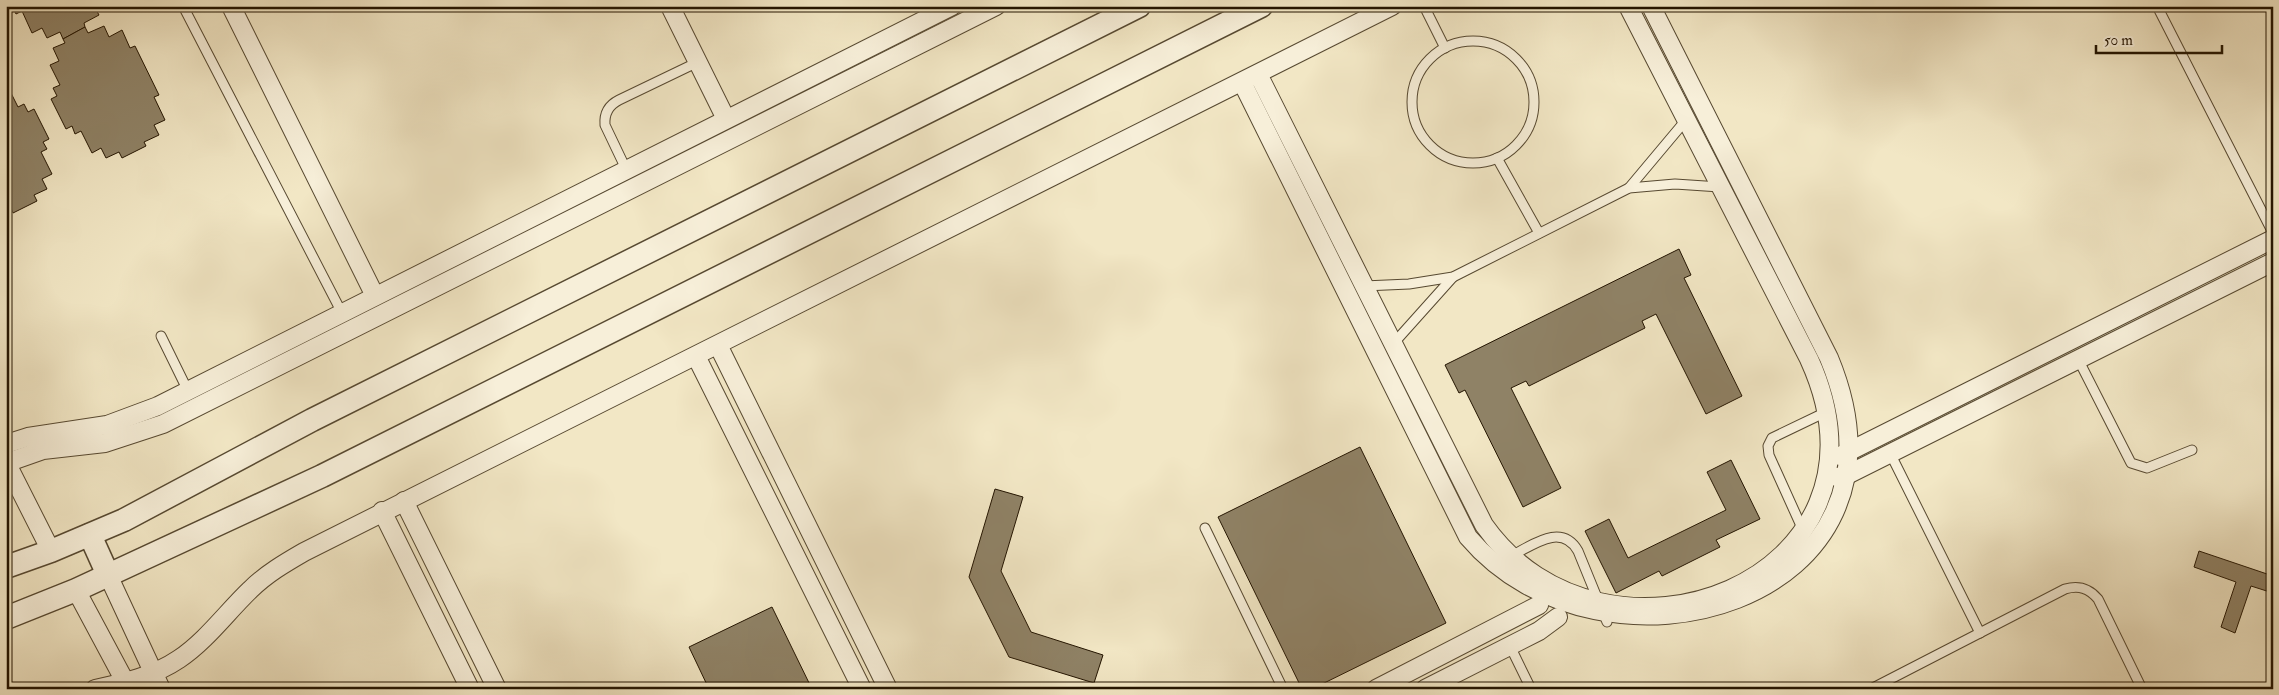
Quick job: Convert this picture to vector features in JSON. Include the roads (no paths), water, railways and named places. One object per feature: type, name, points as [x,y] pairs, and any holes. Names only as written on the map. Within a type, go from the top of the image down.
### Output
[{"type":"street","points":[[230,6],[375,296]]},
{"type":"street","points":[[670,6],[726,119]]},
{"type":"street","points":[[51,551],[6,462],[43,450],[105,443],[163,424],[996,6]]},
{"type":"street","points":[[6,567],[90,535],[177,493],[321,415],[1139,6]]},
{"type":"street","points":[[6,618],[76,590],[322,476],[1261,6]]},
{"type":"street","points":[[96,689],[127,686],[178,660],[194,648],[252,588],[270,573],[304,552],[382,511],[718,345],[1392,6]]},
{"type":"street","points":[[1258,74],[1484,525],[1505,558],[1529,582],[1567,608],[1607,622],[1648,626],[1669,625],[1709,616],[1746,598],[1778,571],[1805,535],[1821,501],[1827,475],[1829,456],[1827,412],[1818,378],[1809,359],[1628,6]]},
{"type":"street","points":[[1651,6],[1829,358],[1844,400],[1848,421],[1849,454],[1847,475],[1839,509],[1831,530],[1813,561],[1795,584]]},
{"type":"street","points":[[6,444],[28,437],[107,425],[129,418],[188,391],[945,8]]},
{"type":"street","points":[[1242,82],[1468,537],[1483,562],[1502,585],[1532,611],[1559,627]]},
{"type":"street","points":[[1829,456],[1849,454],[2273,239]]},
{"type":"street","points":[[1827,475],[1847,475],[2273,262]]},
{"type":"street","points":[[718,345],[888,689]]},
{"type":"street","points":[[696,356],[862,689]]},
{"type":"street","points":[[404,501],[497,689]]},
{"type":"street","points":[[382,511],[470,689]]},
{"type":"street","points":[[90,535],[161,689]]},
{"type":"street","points":[[76,590],[127,686]]},
{"type":"street","points":[[1376,689],[1532,611],[1550,598]]},
{"type":"street","points":[[1425,689],[1510,646],[1559,627],[1567,608]]},
{"type":"lane","points":[[183,6],[342,313]]},
{"type":"lane","points":[[1424,6],[1445,48]]},
{"type":"lane","points":[[2157,6],[2273,233]]},
{"type":"lane","points":[[1468,41],[1492,44],[1513,56],[1528,76],[1534,99],[1530,124],[1517,144],[1498,158],[1473,163],[1449,158],[1429,143],[1418,128],[1413,110],[1415,85],[1426,64],[1445,48],[1468,41]]},
{"type":"lane","points":[[626,169],[605,125],[604,119],[609,107],[619,100],[698,62]]},
{"type":"lane","points":[[1629,188],[1686,120]]},
{"type":"lane","points":[[1498,158],[1539,233]]},
{"type":"lane","points":[[1364,286],[1409,284],[1453,277],[1629,188],[1675,184],[1721,187]]},
{"type":"lane","points":[[1394,344],[1453,277]]},
{"type":"lane","points":[[160,336],[188,391]]},
{"type":"lane","points":[[2078,359],[2131,463],[2147,468],[2192,450]]},
{"type":"lane","points":[[1805,535],[1769,455],[1768,446],[1772,438],[1827,412]]},
{"type":"lane","points":[[1890,453],[1980,633]]},
{"type":"lane","points":[[1204,528],[1283,689]]},
{"type":"lane","points":[[1505,558],[1549,537],[1566,538],[1578,551],[1607,622]]},
{"type":"lane","points":[[1871,689],[2065,589],[2084,588],[2098,600],[2142,689]]},
{"type":"lane","points":[[1510,646],[1531,689]]}]
